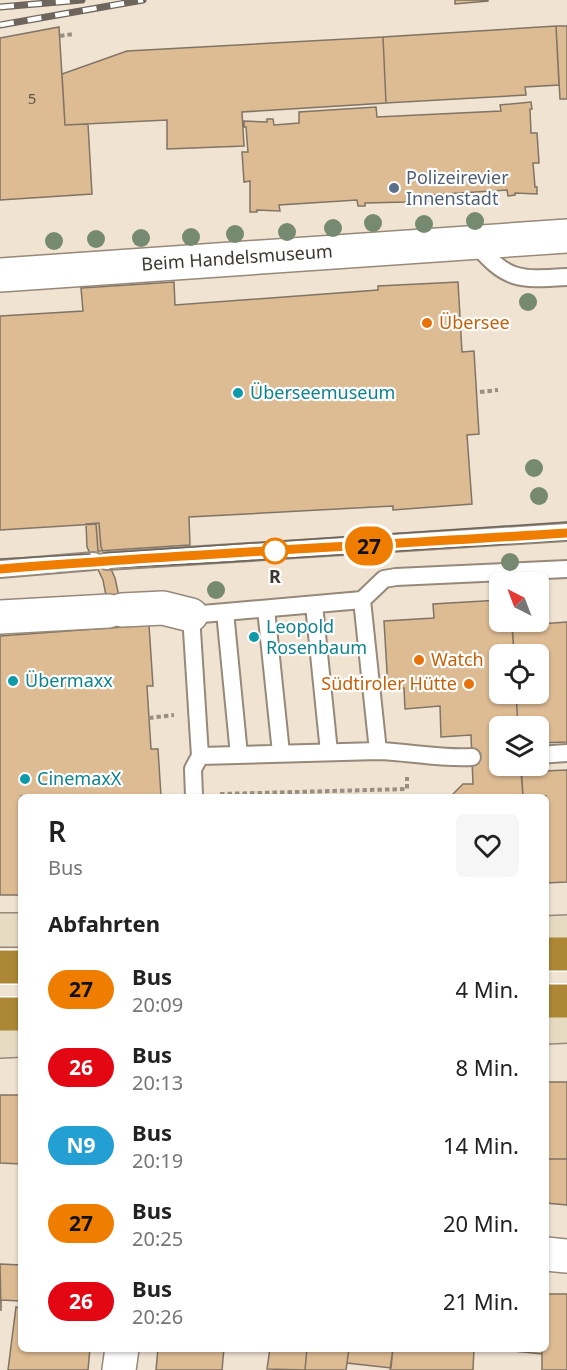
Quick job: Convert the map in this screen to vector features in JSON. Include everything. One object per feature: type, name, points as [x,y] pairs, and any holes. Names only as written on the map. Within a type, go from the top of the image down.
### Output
[{"type":"highway","points":[[549,954],[567,954]]},
{"type":"highway","points":[[0,967],[18,967]]},
{"type":"highway","points":[[549,1001],[567,1001]]},
{"type":"highway","points":[[0,1014],[18,1014]]},
{"type":"main road","points":[[0,930],[18,930]]},
{"type":"main road","points":[[549,933],[567,932]]},
{"type":"main road","points":[[549,1027],[567,1026]]},
{"type":"main road","points":[[0,1041],[18,1040]]},
{"type":"street","name":"Beim Handelsmuseum","points":[[0,275],[567,236]]},
{"type":"street","points":[[0,617],[163,608],[191,615]]},
{"type":"street","points":[[549,1254],[567,1256]]},
{"type":"street","points":[[119,1370],[121,1352]]},
{"type":"lane","points":[[474,242],[489,259],[509,275],[532,279],[567,277]]},
{"type":"lane","points":[[0,569],[567,532]]},
{"type":"lane","points":[[194,794],[193,769],[200,756],[191,615],[362,600],[384,579],[396,577],[567,569]]},
{"type":"lane","points":[[362,600],[378,751]]},
{"type":"lane","points":[[314,604],[329,752]]},
{"type":"lane","points":[[266,609],[281,753]]},
{"type":"lane","points":[[225,612],[239,755]]},
{"type":"lane","points":[[200,756],[378,751],[406,752],[447,759],[472,758]]},
{"type":"lane","points":[[549,754],[567,753]]},
{"type":"path","points":[[60,36],[73,34]]},
{"type":"path","points":[[480,392],[498,390]]},
{"type":"path","points":[[255,794],[407,789],[406,752]]},
{"type":"building","points":[[455,0],[488,0],[488,1],[455,4]]},
{"type":"building","points":[[556,26],[559,85],[525,87],[526,95],[386,103],[383,37]]},
{"type":"building","points":[[556,26],[567,26],[567,99],[560,99]]},
{"type":"building","points":[[59,27],[65,125],[88,124],[92,194],[0,200],[0,38]]},
{"type":"building","points":[[383,37],[386,103],[242,112],[244,146],[167,149],[167,120],[65,125],[62,74],[127,51]]},
{"type":"building","points":[[531,102],[531,133],[537,133],[539,163],[533,163],[537,194],[515,193],[515,195],[508,196],[507,190],[430,195],[430,201],[422,202],[422,199],[407,200],[407,202],[365,203],[365,206],[358,206],[357,200],[279,205],[280,211],[250,212],[250,181],[244,182],[242,152],[248,152],[244,121],[267,122],[267,119],[273,119],[274,125],[299,123],[299,112],[376,107],[377,117],[501,111],[500,105]]},
{"type":"building","name":"Überseemuseum","points":[[174,282],[175,305],[378,290],[378,286],[458,282],[462,352],[474,351],[479,434],[467,435],[472,504],[393,510],[393,506],[189,517],[190,545],[98,551],[96,524],[0,530],[0,316],[83,311],[81,288]]},
{"type":"building","points":[[99,523],[101,547],[115,578],[123,627],[109,628],[109,611],[103,580],[87,547],[86,524]]},
{"type":"building","points":[[489,601],[489,632],[513,632],[513,644],[489,644],[489,704],[517,704],[517,716],[489,716],[489,776],[522,776],[523,794],[453,794],[463,784],[473,784],[471,735],[441,737],[440,706],[405,709],[404,688],[388,689],[384,621],[434,618],[433,604]]},
{"type":"building","points":[[567,622],[567,742],[549,743],[549,716],[517,716],[517,704],[549,704],[549,644],[513,644],[512,632],[549,632],[549,623]]},
{"type":"building","points":[[149,625],[153,686],[147,686],[151,749],[158,749],[161,794],[18,794],[18,895],[0,895],[0,636]]},
{"type":"building","points":[[567,770],[567,882],[549,883],[549,794],[523,794],[521,776],[549,776],[549,771]]},
{"type":"building","points":[[549,1082],[567,1082],[567,1159],[549,1159]]},
{"type":"building","points":[[0,1095],[18,1095],[18,1164],[0,1163]]},
{"type":"building","points":[[549,1159],[567,1159],[567,1205],[549,1203]]},
{"type":"building","points":[[0,1264],[18,1265],[18,1301],[1,1300],[1,1311]]},
{"type":"building","points":[[549,1294],[567,1294],[567,1370],[542,1370],[542,1352],[549,1352]]},
{"type":"building","points":[[16,1307],[18,1307],[18,1352],[90,1352],[88,1370],[8,1370]]},
{"type":"building","points":[[158,1352],[224,1352],[222,1370],[156,1370]]},
{"type":"building","points":[[269,1352],[307,1352],[305,1370],[267,1369]]},
{"type":"building","points":[[307,1352],[348,1352],[346,1370],[305,1370]]},
{"type":"building","points":[[348,1352],[393,1352],[391,1368],[347,1363]]},
{"type":"building","points":[[392,1352],[474,1352],[473,1370],[390,1370]]},
{"type":"tram line","points":[[104,553],[567,522]]},
{"type":"tram line","points":[[110,568],[567,540]]},
{"type":"tram line","points":[[0,559],[90,554]]},
{"type":"tram line","points":[[0,574],[97,569]]},
{"type":"railway","points":[[0,7],[82,0]]},
{"type":"railway","points":[[0,25],[143,0]]},
{"type":"bus line","name":"27","points":[[0,569],[94,561],[567,533]]},
{"type":"place","name":"Polizeirevier Innenstadt","points":[[394,188]]},
{"type":"place","name":"Übersee","points":[[427,323]]},
{"type":"place","name":"Überseemuseum","points":[[238,393]]},
{"type":"place","name":"R","points":[[275,551]]},
{"type":"place","name":"Leopold Rosenbaum","points":[[254,637]]},
{"type":"place","name":"Watch","points":[[419,660]]},
{"type":"place","name":"Übermaxx","points":[[13,681]]},
{"type":"place","name":"Südtiroler Hütte","points":[[469,684]]},
{"type":"place","name":"CinemaxX","points":[[25,779]]}]
